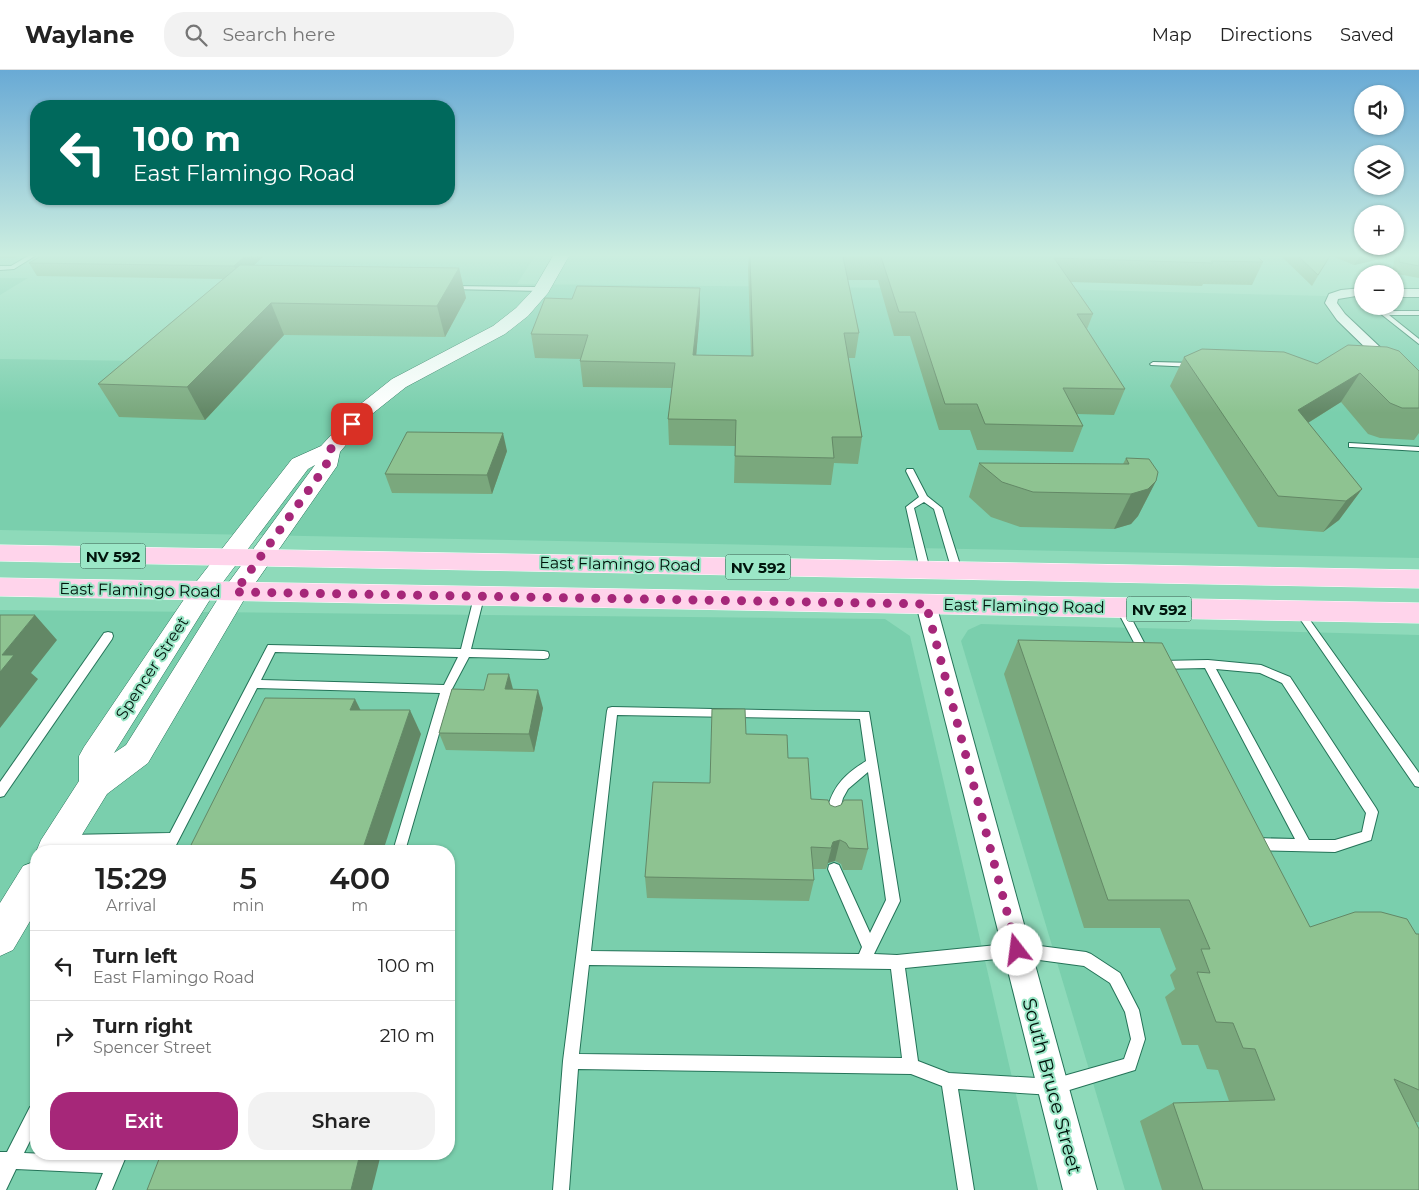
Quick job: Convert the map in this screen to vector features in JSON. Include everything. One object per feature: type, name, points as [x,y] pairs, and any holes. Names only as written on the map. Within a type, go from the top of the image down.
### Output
[{"type":"main road","name":"East Flamingo Road","points":[[0,553],[1419,578]]},
{"type":"main road","points":[[823,603],[846,587],[902,588],[957,570]]},
{"type":"main road","points":[[926,604],[960,589],[1028,590],[1046,572]]},
{"type":"main road","name":"East Flamingo Road","points":[[0,587],[1419,614]]},
{"type":"street","name":"Spencer Street","points":[[95,784],[95,756],[202,592],[300,464],[329,451],[365,410],[399,383],[499,330],[525,308]]},
{"type":"street","points":[[1335,308],[1391,369],[1419,392]]},
{"type":"street","name":"Spencer Street","points":[[57,845],[95,784],[136,754],[235,592],[326,466],[329,451]]},
{"type":"street","name":"South Bruce Street","points":[[926,604],[1080,1190]]},
{"type":"street","points":[[0,937],[18,897]]},
{"type":"lane","points":[[1419,313],[1383,313],[1419,342]]},
{"type":"lane","points":[[1152,364],[1201,365]]},
{"type":"lane","points":[[1391,369],[1411,370]]},
{"type":"lane","points":[[1352,445],[1419,449]]},
{"type":"lane","points":[[910,471],[924,498],[938,508],[957,570]]},
{"type":"lane","points":[[924,498],[910,507],[924,570]]},
{"type":"lane","points":[[401,845],[447,689],[465,654],[478,597]]},
{"type":"lane","points":[[1121,608],[1153,669],[1208,664],[1261,669],[1286,680],[1372,812],[1367,836],[1335,846],[1241,844]]},
{"type":"lane","points":[[1299,611],[1419,782]]},
{"type":"lane","points":[[0,792],[108,636]]},
{"type":"lane","points":[[170,845],[272,648],[544,655]]},
{"type":"lane","points":[[1208,664],[1305,845]]},
{"type":"lane","points":[[253,684],[447,689]]},
{"type":"lane","points":[[561,1190],[571,1061],[612,711],[865,715],[893,900],[863,960]]},
{"type":"lane","points":[[832,822],[836,795],[849,777],[872,763]]},
{"type":"lane","points":[[73,845],[173,839]]},
{"type":"lane","points":[[834,869],[869,947]]},
{"type":"lane","points":[[571,1061],[911,1066],[949,1081],[1052,1086],[1130,1065],[1138,1040],[1132,1010],[1115,978],[1086,959],[1017,950],[897,962],[863,960],[583,958]]},
{"type":"lane","points":[[897,962],[911,1066]]},
{"type":"lane","points":[[949,1081],[966,1190]]},
{"type":"lane","points":[[0,1184],[6,1160],[30,1122]]},
{"type":"lane","points":[[6,1160],[30,1160]]},
{"type":"lane","points":[[104,1190],[117,1160]]},
{"type":"shaded area","points":[[204,308],[1354,308],[1354,315],[1404,315],[1404,308],[1419,308],[1419,558],[0,530],[0,359],[142,361]]},
{"type":"shaded area","points":[[0,610],[885,619],[910,636],[1038,1190],[0,1190]]},
{"type":"shaded area","points":[[981,624],[1419,635],[1419,1190],[1125,1190],[961,641],[968,630]]},
{"type":"building","points":[[188,308],[266,308],[187,387],[98,384]]},
{"type":"building","points":[[541,308],[698,308],[693,355],[753,356],[752,308],[854,308],[859,333],[844,333],[862,437],[832,437],[834,458],[735,456],[736,420],[668,419],[675,363],[580,361],[588,335],[531,334]]},
{"type":"building","points":[[898,308],[1089,308],[1093,314],[1077,314],[1125,389],[1063,388],[1083,426],[985,424],[977,404],[945,404],[915,312],[899,312]]},
{"type":"building","points":[[1348,345],[1387,347],[1399,351],[1419,371],[1419,408],[1402,408],[1390,403],[1360,373],[1298,410],[1362,489],[1346,501],[1278,496],[1184,357],[1202,349],[1284,352],[1317,364]]},
{"type":"building","points":[[407,432],[503,433],[487,475],[385,474]]},
{"type":"building","points":[[1126,458],[1149,459],[1158,472],[1156,481],[1148,489],[1131,494],[1033,492],[1002,482],[979,463],[1129,464]]},
{"type":"building","points":[[0,615],[35,615],[2,655],[14,655],[0,672]]},
{"type":"building","points":[[1018,640],[1162,643],[1310,927],[1355,912],[1381,912],[1407,919],[1416,934],[1419,934],[1419,1090],[1394,1079],[1419,1129],[1419,1190],[1203,1190],[1173,1103],[1275,1100],[1255,1049],[1243,1048],[1233,1023],[1216,1022],[1197,972],[1210,973],[1201,949],[1210,949],[1189,900],[1108,900]]},
{"type":"building","points":[[488,674],[509,674],[505,689],[538,690],[529,734],[439,733],[452,689],[484,690]]},
{"type":"building","points":[[265,698],[355,699],[350,710],[410,710],[364,845],[191,845]]},
{"type":"building","points":[[712,709],[745,709],[746,734],[787,735],[788,758],[808,758],[811,799],[828,800],[830,805],[835,807],[841,805],[844,800],[862,800],[868,849],[849,848],[846,843],[840,840],[833,842],[831,848],[811,847],[814,880],[645,877],[653,782],[710,783]]},
{"type":"building","points":[[159,1160],[358,1160],[351,1190],[147,1190]]},
{"type":"route","points":[[352,424],[329,451],[326,466],[235,592],[926,604],[1017,950]]}]
